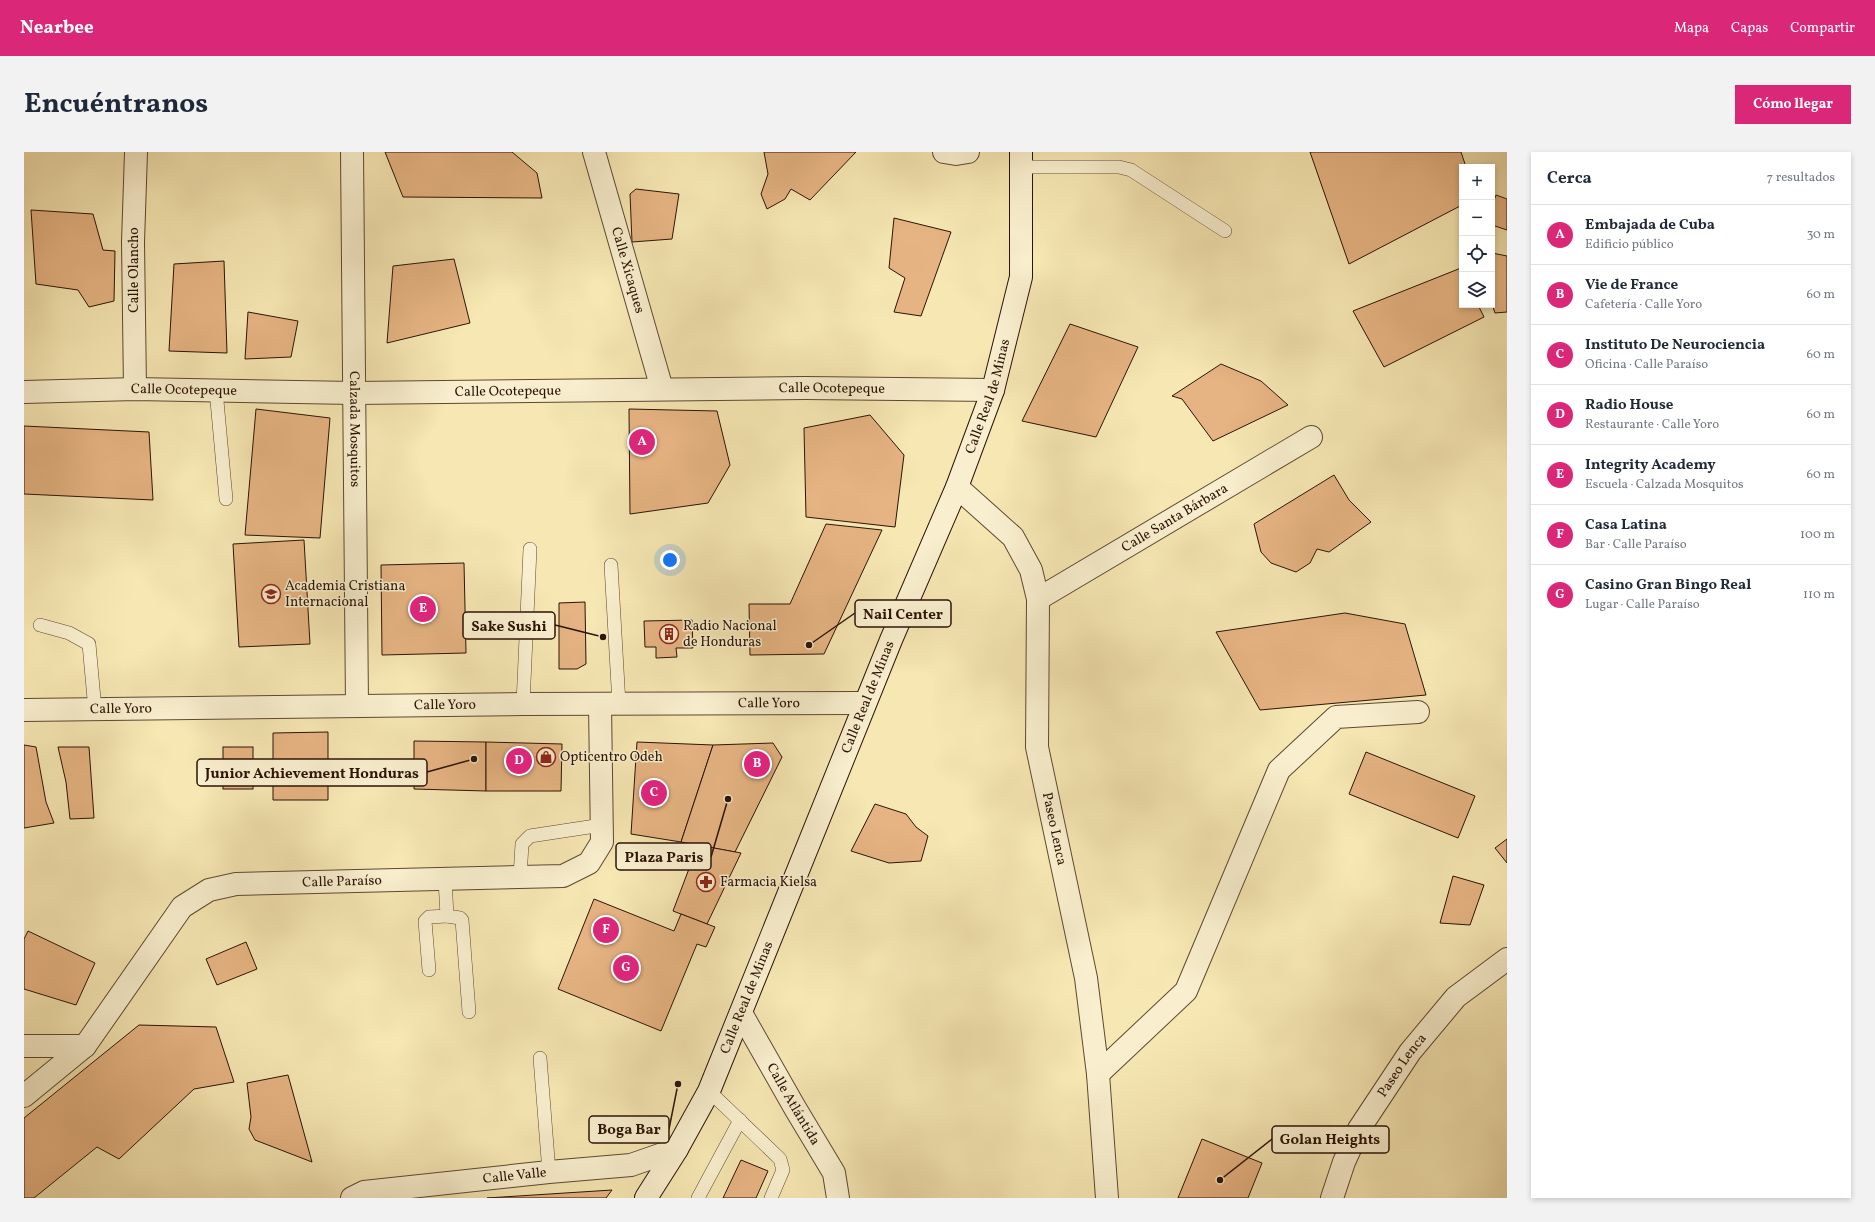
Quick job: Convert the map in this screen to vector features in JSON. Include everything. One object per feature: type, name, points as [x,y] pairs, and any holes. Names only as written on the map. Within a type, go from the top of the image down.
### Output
[{"type":"street","name":"Calle Olancho","points":[[135,389],[133,242],[136,152]]},
{"type":"street","name":"Calzada Mosquitos","points":[[352,152],[357,706]]},
{"type":"street","name":"Calle Xicaques","points":[[594,152],[662,389]]},
{"type":"street","points":[[944,152],[956,154],[968,152]]},
{"type":"street","name":"Calle Real de Minas","points":[[646,1198],[677,1149],[709,1091],[865,703],[957,487],[993,390],[1021,277],[1021,159]]},
{"type":"street","name":"Calle Ocotepeque","points":[[24,392],[135,389],[354,392],[662,389],[993,390]]},
{"type":"street","name":"Calle Santa Bárbara","points":[[1038,599],[1311,437]]},
{"type":"street","name":"Paseo Lenca","points":[[957,487],[1013,537],[1031,570],[1038,599],[1037,747],[1086,978],[1098,1074],[1107,1198]]},
{"type":"street","name":"Calle Yoro","points":[[24,710],[523,704],[865,703]]},
{"type":"street","name":"Calle Paraíso","points":[[24,1096],[84,1046],[182,907],[209,890],[236,884],[563,876],[589,864],[602,842],[610,704]]},
{"type":"street","points":[[1098,1074],[1186,991],[1279,770],[1336,717],[1418,712]]},
{"type":"street","name":"Paseo Lenca","points":[[1332,1198],[1344,1162],[1359,1129],[1410,1052],[1456,997],[1507,959]]},
{"type":"street","name":"Calle Atlántida","points":[[741,1013],[834,1173],[838,1198]]},
{"type":"street","points":[[24,1046],[84,1046]]},
{"type":"street","name":"Calle Valle","points":[[352,1198],[364,1192],[549,1172],[631,1165],[677,1149]]},
{"type":"lane","points":[[1021,159],[1118,167],[1131,170],[1225,231]]},
{"type":"lane","points":[[216,390],[226,500]]},
{"type":"lane","points":[[523,704],[530,549]]},
{"type":"lane","points":[[610,704],[611,565]]},
{"type":"lane","points":[[40,625],[69,633],[89,644],[95,710]]},
{"type":"lane","points":[[520,877],[522,844],[530,836],[602,825]]},
{"type":"lane","points":[[445,879],[447,916]]},
{"type":"lane","points":[[429,970],[425,920],[429,917],[447,916],[460,918],[462,920],[469,1012]]},
{"type":"lane","points":[[540,1058],[549,1172]]},
{"type":"lane","points":[[709,1091],[780,1159],[784,1170],[771,1198]]},
{"type":"lane","points":[[698,1198],[740,1120]]},
{"type":"building","points":[[385,152],[512,152],[537,173],[542,198],[403,197]]},
{"type":"building","points":[[764,152],[856,152],[810,200],[791,189],[785,199],[767,209],[761,194],[768,174]]},
{"type":"building","points":[[1310,152],[1461,152],[1465,164],[1459,164],[1459,207],[1349,264]]},
{"type":"building","points":[[636,189],[679,194],[672,239],[632,242],[630,194]]},
{"type":"building","points":[[1496,195],[1507,199],[1507,230],[1495,226]]},
{"type":"building","points":[[31,210],[93,214],[103,250],[115,251],[114,301],[89,307],[78,290],[36,284]]},
{"type":"building","points":[[894,218],[951,232],[921,316],[894,312],[905,278],[889,268]]},
{"type":"building","points":[[1495,254],[1507,256],[1507,312],[1495,313],[1493,308],[1495,308]]},
{"type":"building","points":[[454,259],[470,323],[387,343],[393,266]]},
{"type":"building","points":[[224,261],[227,353],[169,351],[174,264]]},
{"type":"building","points":[[1459,269],[1459,308],[1480,308],[1484,317],[1384,367],[1353,311]]},
{"type":"building","points":[[248,312],[298,321],[291,357],[245,359]]},
{"type":"building","points":[[1070,324],[1138,347],[1096,437],[1022,421]]},
{"type":"building","points":[[1221,364],[1261,381],[1288,405],[1213,441],[1182,399],[1172,396]]},
{"type":"building","points":[[256,409],[330,418],[320,538],[245,535]]},
{"type":"building","points":[[629,409],[717,411],[730,465],[708,503],[630,514]]},
{"type":"building","points":[[870,415],[904,455],[895,527],[806,517],[804,428]]},
{"type":"building","points":[[24,426],[149,432],[153,500],[24,494]]},
{"type":"building","points":[[1334,475],[1349,500],[1371,522],[1329,552],[1317,549],[1310,563],[1296,572],[1271,563],[1261,552],[1254,524]]},
{"type":"building","points":[[826,524],[882,530],[824,654],[750,655],[749,604],[790,604]]},
{"type":"building","name":"Academia Cristiana Internacional","points":[[304,540],[310,644],[239,647],[233,544]]},
{"type":"building","points":[[464,563],[466,653],[382,655],[381,565]]},
{"type":"building","points":[[585,602],[586,664],[577,669],[559,669],[559,603]]},
{"type":"building","points":[[1345,613],[1405,624],[1426,695],[1260,710],[1216,632]]},
{"type":"building","name":"Radio Nacional de Honduras","points":[[692,620],[693,648],[676,648],[677,657],[656,658],[656,647],[645,647],[644,621]]},
{"type":"building","points":[[328,732],[328,800],[273,800],[273,733]]},
{"type":"building","points":[[414,741],[486,742],[486,791],[414,789]]},
{"type":"building","points":[[486,742],[562,744],[561,791],[486,791]]},
{"type":"building","points":[[637,742],[713,745],[681,842],[631,834]]},
{"type":"building","points":[[773,743],[782,757],[735,852],[681,842],[713,745]]},
{"type":"building","points":[[24,745],[36,747],[46,802],[54,823],[24,828]]},
{"type":"building","points":[[58,747],[89,747],[94,818],[70,819],[66,782]]},
{"type":"building","points":[[223,747],[253,747],[253,789],[223,789]]},
{"type":"building","points":[[1366,752],[1475,796],[1458,838],[1349,794]]},
{"type":"building","points":[[875,804],[906,814],[916,827],[928,836],[921,861],[889,863],[851,851]]},
{"type":"building","points":[[1507,839],[1507,863],[1495,848]]},
{"type":"building","name":"Farmacia Kielsa","points":[[698,845],[741,853],[707,924],[673,911]]},
{"type":"building","points":[[1453,876],[1484,885],[1470,925],[1440,923]]},
{"type":"building","points":[[594,899],[674,931],[681,914],[715,927],[706,947],[697,944],[661,1031],[558,989]]},
{"type":"building","points":[[28,931],[95,963],[76,1005],[24,989],[24,939]]},
{"type":"building","points":[[246,942],[257,969],[217,985],[206,959]]},
{"type":"building","points":[[139,1025],[216,1027],[234,1082],[194,1089],[119,1159],[97,1147],[34,1198],[24,1198],[24,1118]]},
{"type":"building","points":[[288,1075],[312,1162],[255,1140],[249,1129],[251,1117],[247,1083]]},
{"type":"building","points":[[1202,1139],[1262,1163],[1248,1198],[1178,1198]]},
{"type":"building","points":[[741,1160],[768,1171],[756,1198],[723,1198]]},
{"type":"building","points":[[612,1190],[606,1198],[487,1198]]},
{"type":"place","name":"Embajada de Cuba","points":[[642,442]]},
{"type":"place","name":"Academia Cristiana Internacional","points":[[271,594]]},
{"type":"place","name":"Integrity Academy","points":[[423,609]]},
{"type":"place","name":"Radio Nacional de Honduras","points":[[669,634]]},
{"type":"place","name":"Sake Sushi","points":[[603,637]]},
{"type":"place","name":"Nail Center","points":[[809,645]]},
{"type":"place","name":"Opticentro Odeh","points":[[546,757]]},
{"type":"place","name":"Junior Achievement Honduras","points":[[474,759]]},
{"type":"place","name":"Radio House","points":[[519,761]]},
{"type":"place","name":"Vie de France","points":[[757,764]]},
{"type":"place","name":"Instituto De Neurociencia","points":[[654,793]]},
{"type":"place","name":"Plaza Paris","points":[[728,799]]},
{"type":"place","name":"Farmacia Kielsa","points":[[706,882]]},
{"type":"place","name":"Casa Latina","points":[[606,930]]},
{"type":"place","name":"Casino Gran Bingo Real","points":[[626,968]]},
{"type":"place","name":"Boga Bar","points":[[678,1084]]},
{"type":"place","name":"Golan Heights","points":[[1220,1180]]}]
